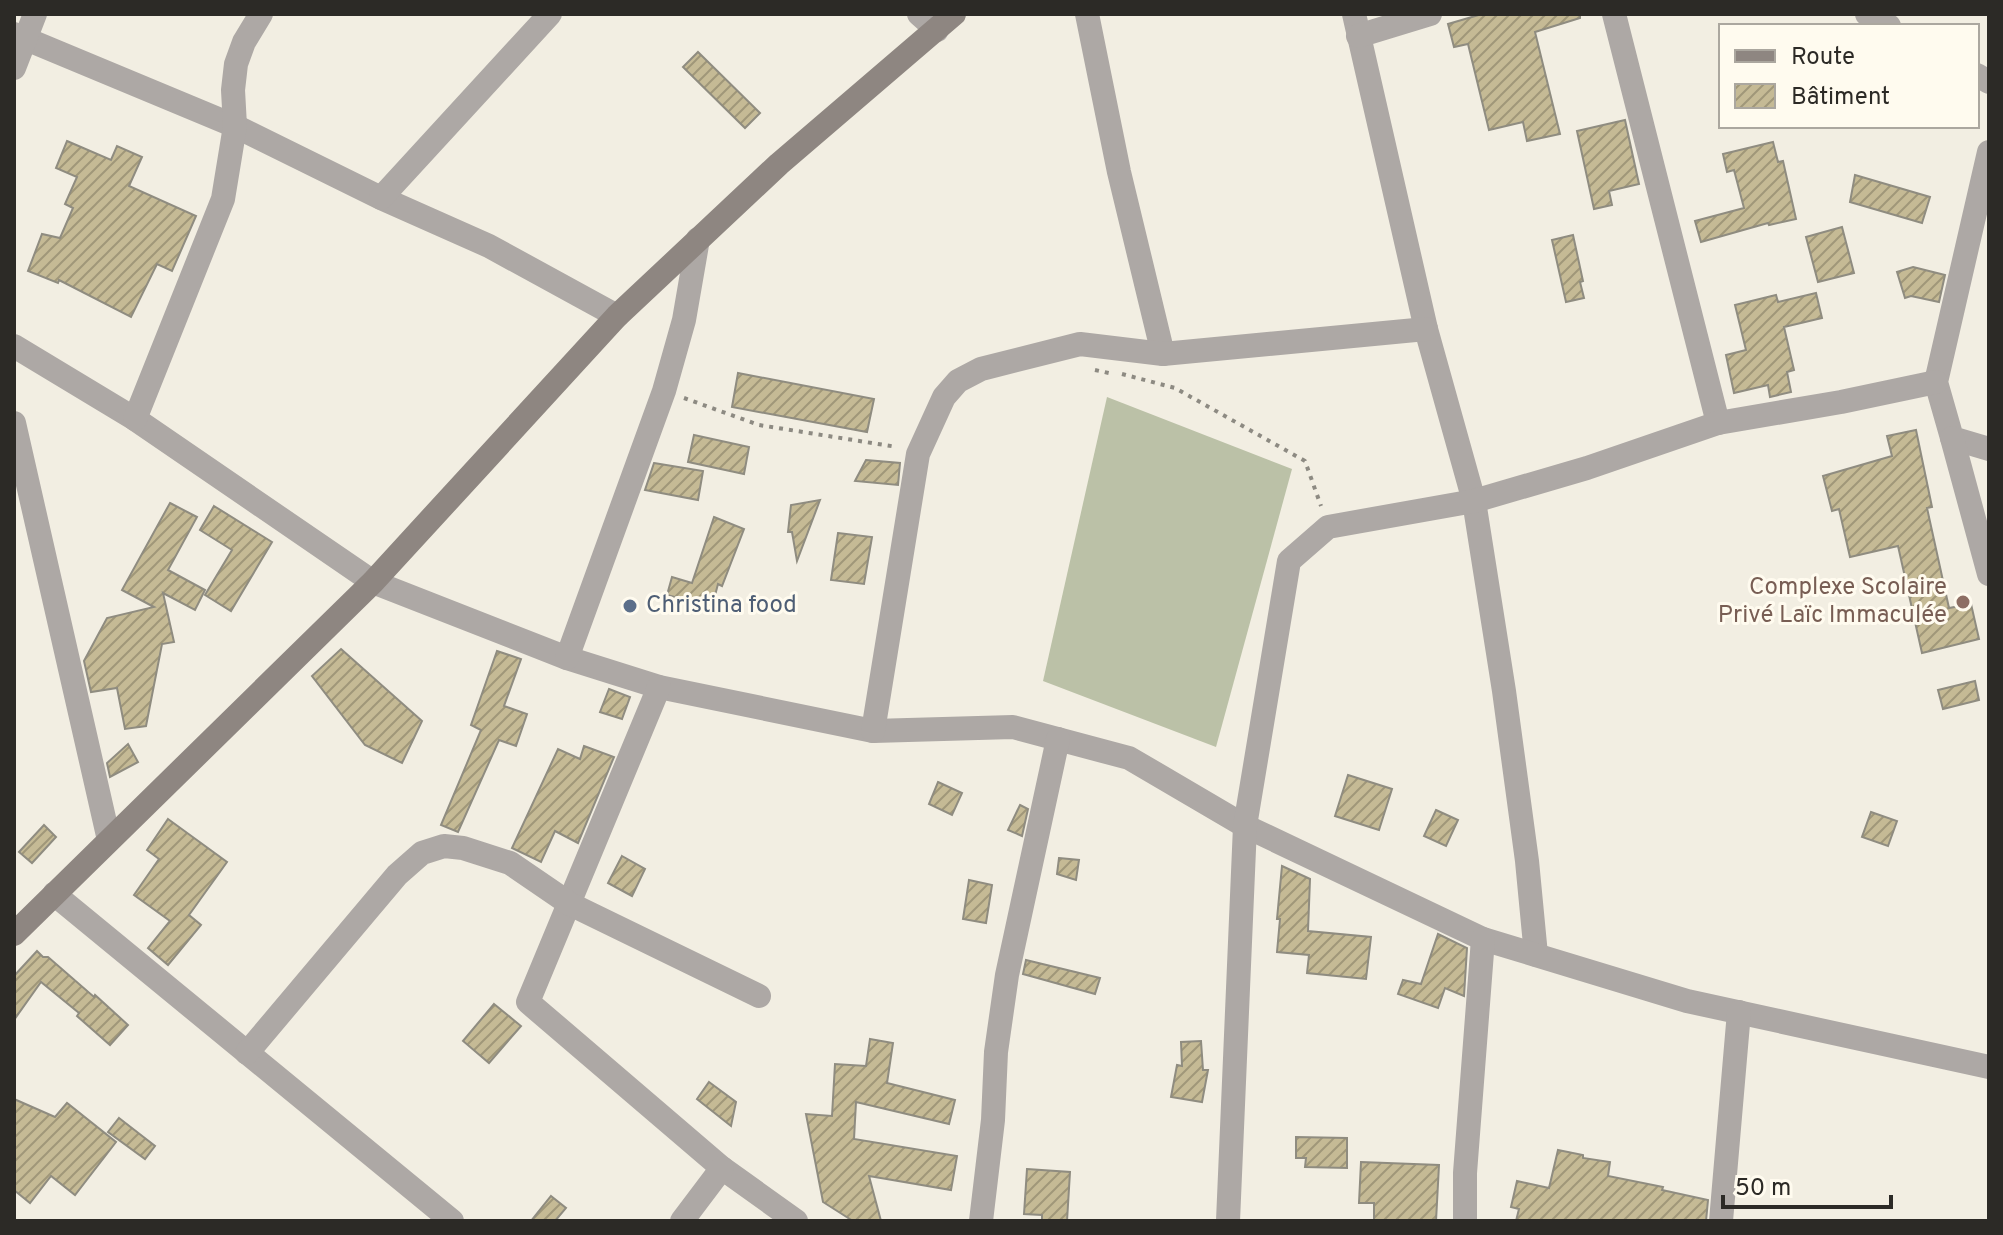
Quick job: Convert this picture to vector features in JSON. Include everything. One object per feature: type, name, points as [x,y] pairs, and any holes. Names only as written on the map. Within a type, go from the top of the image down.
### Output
[{"type":"street","points":[[14,68],[20,36],[35,14]]},
{"type":"street","points":[[135,419],[223,199],[235,126],[233,90],[236,64],[244,42],[261,14]]},
{"type":"street","points":[[381,198],[550,14]]},
{"type":"street","points":[[1087,14],[1119,172],[1163,354]]},
{"type":"street","points":[[1430,14],[1356,25],[1426,329],[1474,501],[1504,691],[1536,955]]},
{"type":"street","points":[[1614,14],[1718,423]]},
{"type":"street","points":[[1867,14],[1885,24]]},
{"type":"street","points":[[14,934],[373,582],[617,316],[936,19]]},
{"type":"street","points":[[20,36],[235,126],[381,198],[489,246],[617,316]]},
{"type":"street","points":[[1989,152],[1936,382],[1989,574]]},
{"type":"street","points":[[567,658],[664,391],[684,320],[698,239]]},
{"type":"street","points":[[873,731],[918,454],[944,397],[958,381],[981,369],[1080,344],[1163,354],[1426,329]]},
{"type":"street","points":[[14,346],[135,419],[373,582],[567,658],[659,687],[873,731],[1013,727],[1129,758],[1245,826],[1483,939],[1687,1001],[1989,1067]]},
{"type":"street","points":[[1228,1221],[1245,826],[1289,561],[1328,527],[1474,501],[1587,468],[1718,423],[1936,382]]},
{"type":"street","points":[[14,423],[109,840]]},
{"type":"street","points":[[1952,438],[1989,449]]},
{"type":"street","points":[[659,687],[528,1002],[722,1168],[796,1221]]},
{"type":"street","points":[[981,1221],[993,1120],[996,1052],[1007,975],[1058,739]]},
{"type":"street","points":[[247,1053],[397,875],[422,853],[444,846],[463,848],[510,863],[570,904],[759,996]]},
{"type":"street","points":[[54,894],[452,1221]]},
{"type":"street","points":[[1465,1221],[1465,1173],[1483,939]]},
{"type":"street","points":[[1721,1221],[1739,1012]]},
{"type":"street","points":[[682,1221],[722,1168]]},
{"type":"path","points":[[1080,344],[1090,365],[1098,372],[1175,388],[1305,461],[1328,527]]},
{"type":"path","points":[[664,391],[759,425],[887,444],[918,454]]},
{"type":"green space","points":[[1107,397],[1292,469],[1216,747],[1043,681]]},
{"type":"building","points":[[1482,14],[1580,14],[1580,18],[1535,32],[1560,134],[1527,141],[1523,122],[1489,130],[1468,44],[1454,47],[1448,24]]},
{"type":"building","points":[[698,52],[760,113],[745,128],[683,67]]},
{"type":"building","points":[[1625,120],[1639,184],[1609,191],[1612,205],[1594,209],[1577,131]]},
{"type":"building","points":[[67,141],[111,160],[117,146],[142,157],[129,186],[196,216],[172,271],[157,264],[131,317],[59,280],[58,283],[28,271],[42,234],[60,238],[73,208],[65,204],[77,177],[56,168]]},
{"type":"building","points":[[1773,142],[1778,162],[1783,161],[1796,219],[1768,223],[1701,242],[1695,221],[1744,208],[1734,170],[1727,172],[1723,154]]},
{"type":"building","points":[[1855,175],[1930,197],[1922,223],[1850,202]]},
{"type":"building","points":[[1842,227],[1854,273],[1818,282],[1806,237]]},
{"type":"building","points":[[1573,235],[1584,298],[1566,302],[1552,240]]},
{"type":"building","points":[[1913,267],[1945,275],[1939,302],[1911,296],[1905,298],[1897,272]]},
{"type":"building","points":[[1816,293],[1822,318],[1784,327],[1794,370],[1787,372],[1791,392],[1770,397],[1768,385],[1734,393],[1726,355],[1746,350],[1735,305],[1776,295],[1778,302]]},
{"type":"building","points":[[738,373],[874,399],[867,432],[732,407]]},
{"type":"building","points":[[1916,430],[1932,507],[1927,508],[1949,608],[1971,604],[1979,639],[1922,653],[1898,546],[1850,557],[1839,509],[1832,511],[1823,476],[1892,456],[1887,436]]},
{"type":"building","points":[[694,435],[749,447],[744,474],[688,462]]},
{"type":"building","points":[[866,460],[900,463],[898,485],[855,481]]},
{"type":"building","points":[[654,463],[703,471],[698,500],[645,490]]},
{"type":"building","points":[[820,500],[797,561],[792,532],[788,532],[791,505]]},
{"type":"building","points":[[170,503],[197,517],[168,570],[205,590],[195,610],[163,593],[174,642],[162,644],[146,726],[125,729],[117,688],[91,692],[84,661],[107,618],[154,607],[122,590]]},
{"type":"building","points":[[214,506],[272,542],[231,611],[205,595],[232,550],[200,530]]},
{"type":"building","points":[[714,517],[744,529],[722,586],[718,584],[712,607],[667,595],[672,577],[692,583]]},
{"type":"building","points":[[838,533],[872,537],[864,584],[831,580]]},
{"type":"building","points":[[341,649],[422,721],[402,763],[365,745],[312,676]]},
{"type":"building","points":[[497,651],[521,659],[504,706],[527,714],[516,746],[499,740],[458,832],[441,825],[481,730],[471,725]]},
{"type":"building","points":[[1975,681],[1979,700],[1943,709],[1938,690]]},
{"type":"building","points":[[609,689],[630,697],[622,719],[600,712]]},
{"type":"building","points":[[128,744],[138,762],[110,777],[107,763]]},
{"type":"building","points":[[584,746],[614,757],[578,843],[555,831],[541,862],[512,848],[558,749],[580,759]]},
{"type":"building","points":[[1348,775],[1392,789],[1379,830],[1335,816]]},
{"type":"building","points":[[938,782],[962,793],[952,815],[929,804]]},
{"type":"building","points":[[1020,805],[1028,809],[1022,836],[1008,830]]},
{"type":"building","points":[[1436,810],[1458,820],[1446,846],[1424,836]]},
{"type":"building","points":[[1871,812],[1897,821],[1888,846],[1862,837]]},
{"type":"building","points":[[168,819],[227,862],[189,915],[201,925],[168,965],[148,948],[170,921],[134,895],[159,859],[147,850]]},
{"type":"building","points":[[44,825],[56,837],[32,863],[19,852]]},
{"type":"building","points":[[622,856],[645,869],[632,896],[608,883]]},
{"type":"building","points":[[1059,858],[1079,860],[1076,880],[1057,874]]},
{"type":"building","points":[[1282,866],[1310,879],[1308,931],[1371,937],[1366,979],[1307,973],[1309,955],[1277,952]]},
{"type":"building","points":[[969,880],[992,885],[986,923],[963,919]]},
{"type":"building","points":[[1438,934],[1467,948],[1464,996],[1445,988],[1438,1008],[1398,994],[1403,980],[1421,984]]},
{"type":"building","points":[[37,951],[95,995],[128,1025],[110,1045],[77,1016],[79,1013],[41,982],[14,1020],[14,976]]},
{"type":"building","points":[[1026,960],[1100,978],[1095,994],[1023,974]]},
{"type":"building","points":[[494,1004],[521,1026],[489,1063],[463,1041]]},
{"type":"building","points":[[870,1039],[893,1043],[887,1083],[955,1100],[949,1124],[856,1102],[854,1139],[957,1156],[951,1190],[869,1176],[881,1221],[853,1221],[823,1202],[806,1114],[832,1116],[835,1064],[866,1066]]},
{"type":"building","points":[[1201,1041],[1203,1070],[1208,1070],[1202,1102],[1171,1097],[1177,1065],[1182,1066],[1181,1042]]},
{"type":"building","points":[[709,1082],[736,1102],[731,1126],[697,1099]]},
{"type":"building","points":[[14,1099],[55,1117],[67,1103],[116,1142],[75,1195],[51,1176],[30,1203],[14,1190]]},
{"type":"building","points":[[119,1118],[155,1146],[145,1159],[108,1132]]},
{"type":"building","points":[[1296,1137],[1347,1138],[1347,1168],[1305,1167],[1306,1158],[1296,1158]]},
{"type":"building","points":[[1558,1150],[1610,1162],[1608,1176],[1708,1200],[1706,1221],[1516,1221],[1519,1209],[1511,1207],[1517,1181],[1549,1188]]},
{"type":"building","points":[[1361,1162],[1439,1165],[1436,1221],[1374,1220],[1374,1203],[1359,1203]]},
{"type":"building","points":[[1027,1169],[1070,1172],[1067,1221],[1042,1221],[1042,1215],[1024,1214]]},
{"type":"building","points":[[551,1196],[566,1208],[555,1221],[531,1221]]},
{"type":"place","name":"Complexe Scolaire Privé Laïc Immaculée","points":[[1963,602]]},
{"type":"place","name":"Christina food","points":[[630,606]]}]
